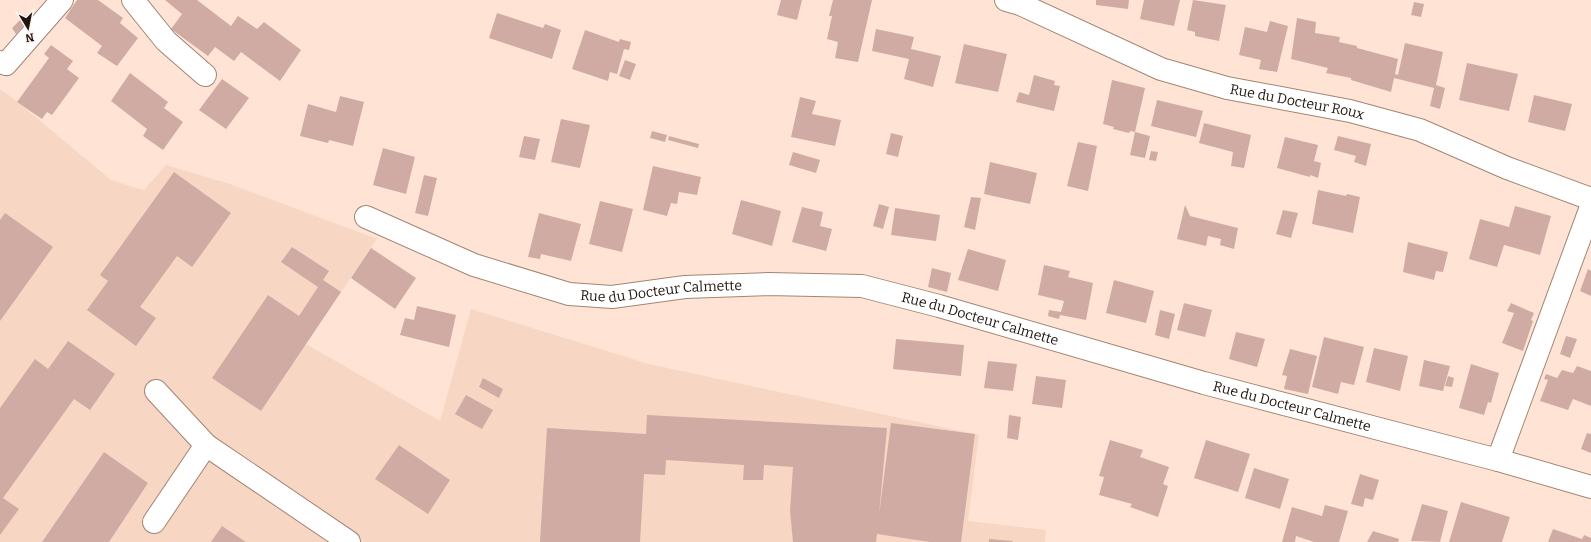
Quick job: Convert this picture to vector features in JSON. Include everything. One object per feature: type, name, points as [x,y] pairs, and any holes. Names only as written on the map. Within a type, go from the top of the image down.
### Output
[{"type":"street","points":[[3,63],[62,0]]},
{"type":"street","points":[[133,0],[166,41],[205,75]]},
{"type":"street","name":"Rue du Docteur Roux","points":[[1006,0],[1020,4],[1161,70],[1227,88],[1350,111],[1420,130],[1507,168],[1591,199]]},
{"type":"street","points":[[1498,460],[1591,207]]},
{"type":"street","name":"Rue du Docteur Calmette","points":[[366,217],[474,265],[570,294],[612,297],[685,287],[768,284],[862,286],[939,306],[1204,383],[1498,460],[1591,488]]},
{"type":"street","points":[[156,391],[206,445],[350,542]]},
{"type":"street","points":[[154,522],[206,445]]},
{"type":"shaded area","points":[[0,90],[9,95],[111,180],[144,190],[166,165],[227,183],[377,239],[306,344],[440,421],[471,309],[649,364],[979,435],[968,521],[1046,530],[1045,542],[0,542]]},
{"type":"building","points":[[77,0],[98,0],[123,18],[120,23],[138,38],[117,66],[97,53],[102,46],[65,18]]},
{"type":"building","points":[[165,0],[197,0],[231,26],[238,16],[257,29],[264,22],[301,50],[280,81],[241,52],[234,61],[215,47],[208,56],[171,29],[182,14]]},
{"type":"building","points":[[781,0],[802,0],[797,20],[777,15]]},
{"type":"building","points":[[833,0],[872,0],[858,62],[835,58],[838,42],[827,39],[832,16],[829,16]]},
{"type":"building","points":[[1096,0],[1129,0],[1128,9],[1096,5]]},
{"type":"building","points":[[1144,0],[1180,0],[1174,26],[1140,19]]},
{"type":"building","points":[[1193,0],[1226,5],[1219,41],[1195,36],[1195,32],[1187,30]]},
{"type":"building","points":[[1414,2],[1424,4],[1421,17],[1411,15]]},
{"type":"building","points":[[497,13],[543,28],[545,24],[561,30],[552,59],[489,38]]},
{"type":"building","points":[[25,15],[29,19],[16,34],[12,28]]},
{"type":"building","points":[[1297,18],[1316,22],[1315,33],[1340,37],[1339,42],[1398,59],[1395,74],[1398,75],[1405,43],[1443,52],[1436,85],[1445,88],[1440,109],[1430,106],[1434,88],[1394,78],[1391,92],[1351,80],[1351,78],[1326,73],[1328,68],[1291,59]]},
{"type":"building","points":[[1270,21],[1288,26],[1277,72],[1259,69],[1261,60],[1239,55],[1245,27],[1267,32]]},
{"type":"building","points":[[876,29],[914,37],[911,49],[941,56],[933,87],[904,79],[909,59],[872,51]]},
{"type":"building","points":[[585,30],[619,42],[620,39],[631,42],[629,50],[624,49],[617,74],[610,72],[608,81],[572,69]]},
{"type":"building","points":[[964,44],[1007,54],[998,92],[955,83]]},
{"type":"building","points":[[51,45],[73,61],[67,69],[79,78],[52,115],[47,112],[42,119],[17,102],[49,58],[44,54]]},
{"type":"building","points":[[625,60],[636,64],[630,80],[619,76]]},
{"type":"building","points":[[1467,63],[1518,74],[1509,111],[1459,100]]},
{"type":"building","points":[[130,73],[168,102],[164,108],[183,122],[163,150],[143,136],[147,129],[111,101]]},
{"type":"building","points":[[1034,75],[1055,81],[1054,85],[1060,86],[1054,111],[1016,102],[1019,92],[1029,95]]},
{"type":"building","points":[[222,79],[249,98],[226,129],[199,110]]},
{"type":"building","points":[[1112,80],[1145,88],[1135,132],[1130,131],[1129,133],[1113,129],[1114,127],[1103,124]]},
{"type":"building","points":[[1534,95],[1572,104],[1565,131],[1528,122]]},
{"type":"building","points":[[340,96],[364,102],[353,146],[329,140],[328,143],[300,136],[308,104],[336,112]]},
{"type":"building","points":[[800,97],[816,101],[812,114],[841,120],[835,146],[791,137]]},
{"type":"building","points":[[1157,100],[1203,111],[1196,137],[1151,126]]},
{"type":"building","points":[[561,119],[590,125],[580,168],[551,162]]},
{"type":"building","points":[[1204,123],[1251,135],[1244,168],[1231,166],[1233,152],[1199,143]]},
{"type":"building","points":[[652,131],[667,135],[665,142],[650,138]]},
{"type":"building","points":[[1135,132],[1150,136],[1145,158],[1130,155]]},
{"type":"building","points":[[891,133],[903,136],[898,157],[886,154]]},
{"type":"building","points":[[524,136],[540,139],[535,160],[519,157]]},
{"type":"building","points":[[669,136],[699,144],[698,148],[668,140]]},
{"type":"building","points":[[1338,136],[1371,144],[1366,166],[1354,162],[1356,156],[1334,150]]},
{"type":"building","points":[[1285,137],[1318,145],[1314,161],[1321,163],[1318,178],[1277,168]]},
{"type":"building","points":[[1078,142],[1097,146],[1088,191],[1067,186]]},
{"type":"building","points":[[383,148],[415,157],[406,194],[373,185]]},
{"type":"building","points":[[1151,151],[1158,152],[1156,161],[1149,160]]},
{"type":"building","points":[[793,152],[820,160],[816,173],[789,165]]},
{"type":"building","points":[[990,162],[1037,173],[1030,204],[984,194]]},
{"type":"building","points":[[653,166],[701,177],[697,195],[679,192],[677,204],[671,203],[667,216],[643,210]]},
{"type":"building","points":[[174,172],[231,213],[192,267],[177,256],[140,307],[156,318],[136,346],[87,310],[108,281],[100,275]]},
{"type":"building","points":[[424,175],[437,178],[428,216],[415,213]]},
{"type":"building","points":[[1318,190],[1346,196],[1347,194],[1360,197],[1353,233],[1312,224]]},
{"type":"building","points":[[971,197],[981,198],[975,230],[964,227]]},
{"type":"building","points":[[741,200],[781,211],[772,246],[732,234]]},
{"type":"building","points":[[600,201],[633,209],[622,252],[589,244]]},
{"type":"building","points":[[879,204],[889,207],[883,229],[873,226]]},
{"type":"building","points":[[1185,205],[1190,216],[1238,228],[1234,249],[1220,245],[1221,239],[1208,236],[1206,246],[1177,239]]},
{"type":"building","points":[[1515,206],[1551,216],[1540,255],[1504,245],[1497,267],[1469,259],[1480,219],[1509,227]]},
{"type":"building","points":[[802,207],[823,212],[820,226],[832,229],[826,251],[792,242]]},
{"type":"building","points":[[895,208],[940,215],[936,241],[891,235]]},
{"type":"building","points":[[1283,210],[1298,213],[1291,238],[1276,234]]},
{"type":"building","points":[[5,213],[53,247],[0,321],[0,220]]},
{"type":"building","points":[[539,213],[581,224],[571,261],[541,254],[540,259],[528,257]]},
{"type":"building","points":[[1408,242],[1448,252],[1443,272],[1436,271],[1434,280],[1403,272]]},
{"type":"building","points":[[292,247],[329,271],[323,280],[341,292],[261,411],[212,378],[268,295],[299,316],[318,287],[281,262]]},
{"type":"building","points":[[371,248],[416,278],[395,309],[351,278]]},
{"type":"building","points":[[968,249],[1006,260],[998,291],[958,280]]},
{"type":"building","points":[[1044,265],[1070,271],[1068,277],[1093,283],[1086,320],[1060,315],[1059,319],[1048,316],[1049,310],[1061,312],[1064,301],[1038,295]]},
{"type":"building","points":[[932,268],[951,273],[947,292],[928,287]]},
{"type":"building","points":[[1588,269],[1591,271],[1591,296],[1580,291]]},
{"type":"building","points":[[1114,280],[1154,291],[1146,323],[1106,313]]},
{"type":"building","points":[[1184,303],[1212,310],[1205,337],[1177,330]]},
{"type":"building","points":[[1511,303],[1534,313],[1531,320],[1533,321],[1523,351],[1502,343],[1514,313],[1507,311]]},
{"type":"building","points":[[417,306],[456,315],[449,347],[400,335],[405,318],[414,320]]},
{"type":"building","points":[[1160,310],[1175,314],[1169,339],[1155,335]]},
{"type":"building","points":[[1236,332],[1265,339],[1257,367],[1229,359]]},
{"type":"building","points":[[1566,336],[1577,339],[1570,358],[1560,354]]},
{"type":"building","points":[[1324,337],[1364,347],[1354,385],[1341,382],[1338,394],[1312,387]]},
{"type":"building","points":[[896,339],[964,345],[961,376],[893,369]]},
{"type":"building","points":[[68,341],[115,374],[90,410],[74,399],[3,498],[19,509],[0,535],[0,408],[35,359],[48,369]]},
{"type":"building","points":[[1374,348],[1408,356],[1400,391],[1366,382]]},
{"type":"building","points":[[1290,349],[1317,356],[1308,394],[1284,389],[1287,376],[1282,375]]},
{"type":"building","points":[[1424,360],[1450,366],[1443,391],[1419,386]]},
{"type":"building","points":[[988,361],[1017,364],[1013,391],[984,388]]},
{"type":"building","points":[[1471,364],[1499,373],[1491,403],[1488,402],[1484,415],[1459,408]]},
{"type":"building","points":[[1577,366],[1591,371],[1591,406],[1573,399],[1568,410],[1540,401],[1548,380],[1544,379],[1546,374],[1557,378],[1562,370],[1573,373]]},
{"type":"building","points":[[1036,376],[1066,380],[1062,408],[1032,404]]},
{"type":"building","points":[[1448,376],[1454,378],[1452,387],[1445,386]]},
{"type":"building","points":[[483,378],[503,389],[499,398],[479,387]]},
{"type":"building","points":[[466,395],[493,410],[482,429],[455,414]]},
{"type":"building","points":[[647,415],[887,428],[879,515],[891,423],[975,434],[961,542],[930,542],[877,534],[876,542],[793,542],[790,511],[793,467],[764,465],[763,480],[743,480],[744,465],[666,460],[665,475],[644,474],[640,542],[540,542],[547,428],[646,434]]},
{"type":"building","points":[[1009,415],[1021,417],[1018,440],[1007,438]]},
{"type":"building","points":[[1587,433],[1591,434],[1591,453],[1581,449]]},
{"type":"building","points":[[1110,440],[1143,450],[1140,457],[1169,467],[1163,484],[1168,486],[1158,517],[1130,507],[1132,504],[1099,495],[1104,477],[1099,476]]},
{"type":"building","points":[[1206,440],[1250,454],[1238,492],[1194,478]]},
{"type":"building","points":[[399,445],[450,480],[428,514],[375,479]]},
{"type":"building","points":[[104,452],[148,483],[109,542],[42,542]]},
{"type":"building","points":[[1254,468],[1289,479],[1280,509],[1245,498]]},
{"type":"building","points":[[1360,474],[1379,480],[1373,500],[1365,498],[1363,507],[1351,504]]},
{"type":"building","points":[[1461,502],[1510,517],[1502,542],[1449,542]]},
{"type":"building","points":[[1422,504],[1448,511],[1440,542],[1411,541]]},
{"type":"building","points":[[1325,505],[1348,511],[1339,542],[1314,542],[1296,536],[1295,542],[1282,542],[1292,507],[1322,516]]},
{"type":"building","points":[[222,526],[246,542],[211,542]]},
{"type":"building","points":[[1553,529],[1582,539],[1584,535],[1591,538],[1591,542],[1548,542]]},
{"type":"building","points":[[1373,531],[1399,539],[1398,542],[1367,542]]},
{"type":"building","points":[[989,539],[1013,541],[989,542]]}]
